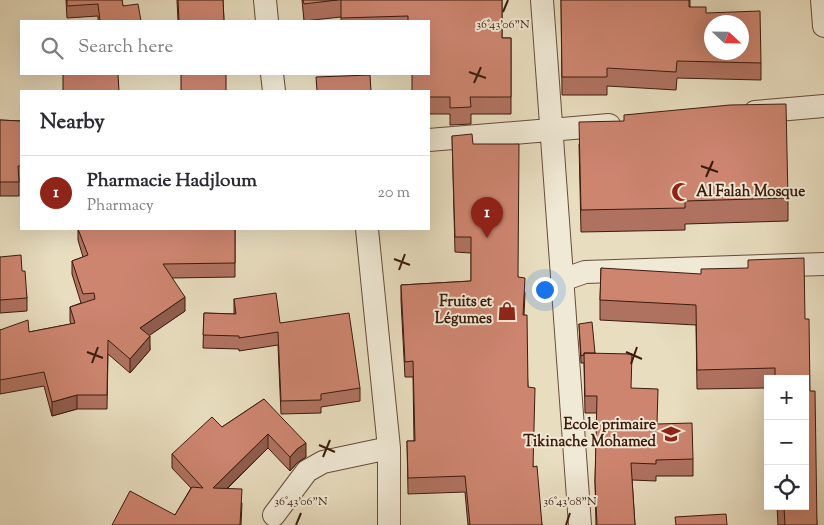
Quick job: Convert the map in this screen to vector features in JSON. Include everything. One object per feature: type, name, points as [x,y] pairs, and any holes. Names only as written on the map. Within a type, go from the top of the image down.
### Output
[{"type":"street","points":[[265,0],[267,20]]},
{"type":"street","points":[[542,0],[580,525]]},
{"type":"street","points":[[822,0],[824,26]]},
{"type":"street","points":[[272,75],[274,90]]},
{"type":"street","points":[[736,114],[824,106]]},
{"type":"street","points":[[430,140],[629,124]]},
{"type":"street","points":[[367,230],[389,448],[389,525]]},
{"type":"street","points":[[562,280],[585,272],[824,264]]},
{"type":"street","points":[[274,515],[307,471],[323,462],[389,448]]},
{"type":"building","points":[[67,0],[122,0],[123,6],[138,4],[141,20],[100,20],[98,4],[67,6]]},
{"type":"building","points":[[178,0],[223,0],[224,20],[179,20]]},
{"type":"building","points":[[303,0],[337,0],[304,4]]},
{"type":"building","points":[[341,0],[502,0],[502,38],[511,38],[511,97],[470,97],[471,107],[450,108],[450,97],[430,97],[430,90],[412,90],[412,75],[430,75],[430,20],[408,20],[408,16],[341,18]]},
{"type":"building","points":[[561,0],[689,0],[689,7],[706,7],[706,13],[760,11],[761,63],[677,61],[676,72],[607,68],[607,77],[562,77]]},
{"type":"building","points":[[63,75],[118,75],[119,90],[63,90]]},
{"type":"building","points":[[181,75],[226,75],[226,90],[181,90]]},
{"type":"building","points":[[370,75],[371,90],[317,90],[316,77]]},
{"type":"building","points":[[786,104],[788,198],[685,201],[685,208],[581,210],[579,122],[624,121],[624,115],[730,105]]},
{"type":"building","points":[[0,120],[20,121],[19,182],[0,182]]},
{"type":"building","points":[[472,134],[473,144],[519,144],[518,277],[525,278],[523,315],[527,315],[528,387],[535,388],[533,467],[537,466],[542,525],[470,525],[465,476],[408,478],[407,441],[415,441],[413,361],[405,362],[401,285],[471,281],[471,237],[455,237],[452,136]]},
{"type":"building","points":[[78,230],[235,230],[235,263],[163,264],[185,297],[140,328],[150,336],[130,359],[108,340],[107,395],[77,395],[52,402],[44,372],[0,380],[0,330],[28,320],[29,332],[75,323],[70,307],[95,299],[94,293],[83,294],[72,261],[88,255]]},
{"type":"building","points":[[21,255],[22,271],[25,271],[27,298],[0,300],[0,257]]},
{"type":"building","points":[[804,258],[805,319],[809,319],[810,391],[815,391],[817,525],[785,525],[784,510],[809,510],[809,375],[775,375],[775,368],[697,370],[696,305],[600,300],[601,268],[701,274],[701,269],[748,268],[748,260]]},
{"type":"building","points":[[276,293],[280,323],[349,313],[360,388],[321,394],[321,400],[281,401],[278,332],[239,338],[239,336],[203,335],[204,313],[236,314],[234,299]]},
{"type":"building","points":[[592,322],[595,353],[584,353],[581,356],[579,324]]},
{"type":"building","points":[[584,353],[632,354],[631,388],[658,389],[657,424],[692,423],[693,459],[656,460],[656,464],[631,463],[635,525],[597,525],[595,481],[597,396],[585,396]]},
{"type":"building","points":[[264,399],[306,443],[290,457],[268,434],[213,488],[242,489],[240,525],[112,525],[130,491],[175,515],[192,487],[203,488],[172,454],[212,417],[222,427]]},
{"type":"building","points":[[726,514],[727,525],[676,525],[675,517]]},
{"type":"place","name":"Al Falah Mosque","points":[[681,192]]},
{"type":"place","name":"Pharmacie Hadjloum","points":[[487,238]]},
{"type":"place","name":"Fruits et Légumes","points":[[507,311]]},
{"type":"place","name":"Ecole primaire Tikinache Mohamed","points":[[671,434]]}]
